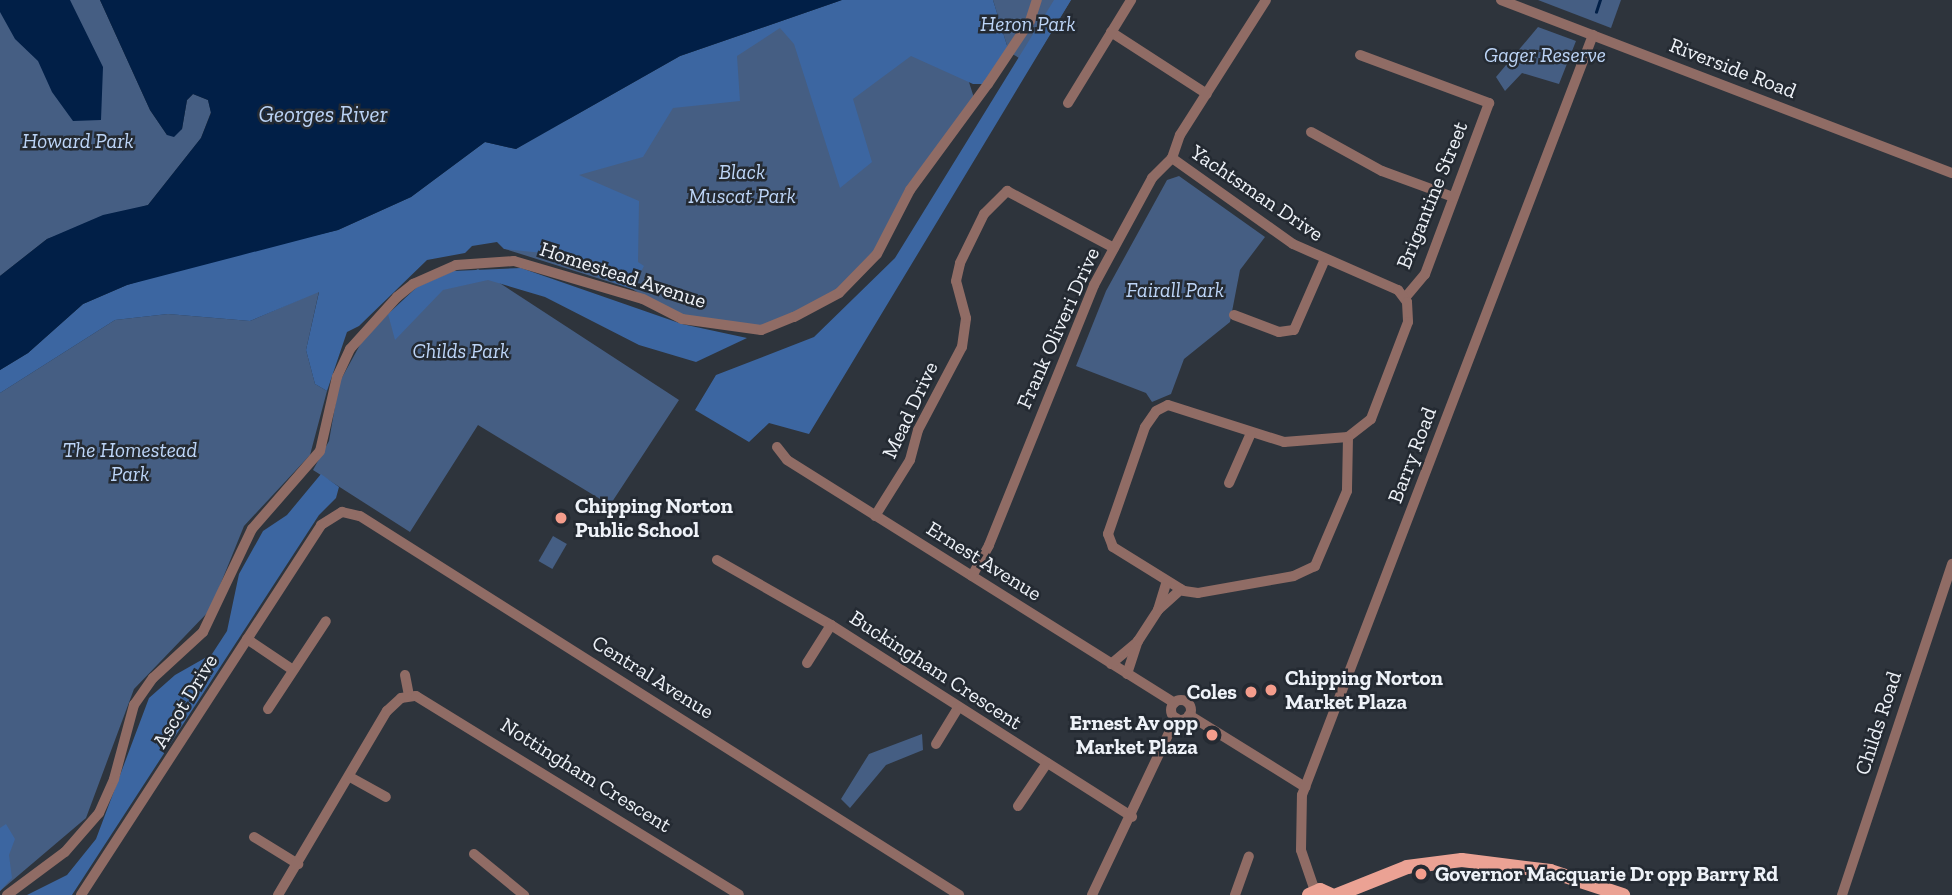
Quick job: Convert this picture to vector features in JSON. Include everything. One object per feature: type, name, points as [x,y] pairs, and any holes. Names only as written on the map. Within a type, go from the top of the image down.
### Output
[{"type":"main road","points":[[1337,895],[1407,867],[1462,860],[1550,871],[1623,895]]},
{"type":"main road","points":[[1312,893],[1331,895]]},
{"type":"street","name":"Homestead Avenue","points":[[7,895],[65,852],[99,813],[114,779],[134,705],[153,678],[204,632],[252,529],[320,451],[337,377],[350,349],[397,297],[413,284],[456,265],[514,261],[643,299],[682,318],[761,330],[794,317],[839,293],[877,254],[910,190],[988,84],[1030,21],[1037,0]]},
{"type":"street","points":[[1068,103],[1131,0]]},
{"type":"street","name":"Frank Oliveri Drive","points":[[972,576],[989,545],[1094,285],[1152,178],[1172,159],[1180,135],[1266,0]]},
{"type":"street","name":"Riverside Road","points":[[1501,0],[1952,173]]},
{"type":"street","points":[[1111,32],[1207,94]]},
{"type":"street","name":"Barry Road","points":[[1312,893],[1299,838],[1298,810],[1305,787],[1593,35]]},
{"type":"street","name":"Brigantine Street","points":[[1360,55],[1489,103],[1425,274],[1405,298]]},
{"type":"street","points":[[1311,132],[1382,171],[1453,197]]},
{"type":"street","name":"Yachtsman Drive","points":[[1172,159],[1293,244],[1325,260],[1389,285],[1405,298]]},
{"type":"street","name":"Mead Drive","points":[[875,516],[910,460],[918,430],[962,348],[966,318],[956,281],[978,226],[1007,191],[1114,248]]},
{"type":"street","points":[[1234,315],[1279,332],[1294,330],[1325,260]]},
{"type":"street","points":[[1348,437],[1347,491],[1315,566],[1294,576],[1198,593],[1181,589],[1113,547],[1108,534],[1145,427],[1156,411],[1167,405],[1284,442],[1348,437],[1371,419],[1408,322],[1405,298]]},
{"type":"street","points":[[1229,483],[1251,433]]},
{"type":"street","name":"Ernest Avenue","points":[[777,447],[787,460],[1174,704],[1188,703],[1189,715]]},
{"type":"street","name":"Central Avenue","points":[[321,525],[342,512],[360,516],[940,890],[960,895]]},
{"type":"street","name":"Ascot Drive","points":[[80,895],[321,525]]},
{"type":"street","name":"Buckingham Crescent","points":[[717,560],[831,625],[1132,817]]},
{"type":"street","name":"Childs Road","points":[[1842,895],[1952,564]]},
{"type":"street","points":[[1158,610],[1167,581]]},
{"type":"street","points":[[1128,674],[1138,641],[1158,610],[1181,589]]},
{"type":"street","points":[[268,709],[326,621]]},
{"type":"street","points":[[807,663],[831,625]]},
{"type":"street","points":[[247,639],[293,670]]},
{"type":"street","points":[[1111,664],[1138,641]]},
{"type":"street","points":[[278,895],[387,711],[409,696],[405,675]]},
{"type":"street","name":"Nottingham Crescent","points":[[409,696],[433,703],[739,895]]},
{"type":"street","points":[[1174,704],[1171,712],[1177,719]]},
{"type":"street","points":[[936,744],[958,708]]},
{"type":"street","points":[[1092,895],[1177,719],[1189,715],[1305,787]]},
{"type":"street","points":[[1018,806],[1047,763]]},
{"type":"street","points":[[350,777],[386,797]]},
{"type":"street","points":[[254,837],[298,864]]},
{"type":"street","points":[[474,853],[524,895]]},
{"type":"street","points":[[1236,895],[1249,856]]},
{"type":"green space","name":"Howard Park","points":[[0,0],[100,0],[150,110],[167,135],[182,129],[187,100],[193,94],[208,100],[211,112],[201,138],[148,205],[47,239],[0,276]]},
{"type":"green space","name":"Black Muscat Park","points":[[842,0],[943,0],[975,101],[942,144],[877,254],[851,283],[761,330],[682,319],[632,289],[505,249],[516,149],[551,127]]},
{"type":"green space","name":"Heron Park","points":[[993,0],[1071,0],[1031,65],[1009,52]]},
{"type":"green space","points":[[1538,0],[1621,0],[1611,28]]},
{"type":"green space","name":"Gager Reserve","points":[[1538,27],[1576,41],[1559,84],[1522,73],[1505,91],[1496,77]]},
{"type":"green space","name":"Fairall Park","points":[[1179,176],[1265,237],[1240,270],[1230,322],[1184,359],[1171,394],[1152,402],[1146,393],[1076,366],[1106,291],[1167,180]]},
{"type":"green space","name":"Childs Park","points":[[478,269],[679,400],[610,505],[478,425],[410,532],[313,470],[329,441],[339,383],[361,343],[388,314]]},
{"type":"green space","name":"The Homestead Park","points":[[319,291],[306,350],[315,384],[327,391],[310,455],[244,526],[210,610],[134,689],[86,818],[0,891],[0,393],[115,320],[168,314],[250,321]]},
{"type":"green space","points":[[553,536],[567,544],[552,569],[538,561]]},
{"type":"green space","points":[[922,734],[923,750],[886,765],[850,808],[841,799],[869,754]]},
{"type":"shaded area","points":[[842,0],[993,0],[1009,52],[988,84],[973,84],[911,56],[853,99],[872,162],[840,188],[794,44],[780,28],[737,56],[740,101],[673,108],[643,157],[579,175],[639,201],[638,262],[644,266],[632,289],[564,264],[553,254],[504,249],[497,242],[472,246],[465,253],[427,260],[359,326],[347,332],[327,391],[315,384],[306,350],[319,292],[250,321],[168,314],[115,320],[0,393],[0,370],[28,353],[83,304],[127,285],[194,264],[338,230],[411,197],[485,142],[516,149],[680,56]]},
{"type":"shaded area","points":[[1054,0],[1071,0],[809,434],[769,423],[749,442],[695,410],[716,375],[814,337],[895,258]]},
{"type":"shaded area","points":[[521,268],[682,324],[747,338],[696,362],[639,345],[545,297],[488,280],[443,290],[395,340],[388,314],[417,287],[453,271]]},
{"type":"shaded area","points":[[321,474],[339,487],[336,498],[319,515],[72,895],[27,895],[67,875],[96,839],[149,698],[175,675],[212,654],[227,631],[239,574],[263,531],[287,515]]},
{"type":"shaded area","points":[[6,824],[15,839],[9,855],[12,878],[0,891],[0,828]]},
{"type":"water","points":[[0,0],[70,0],[103,67],[101,120],[73,121],[52,92],[38,61],[15,39],[0,12]]},
{"type":"water","name":"Georges River","points":[[100,0],[842,0],[680,56],[516,149],[485,142],[411,197],[338,230],[127,285],[83,304],[28,353],[0,370],[0,276],[47,239],[103,215],[148,205],[201,138],[211,113],[208,100],[193,94],[187,100],[182,129],[174,137],[167,135],[150,110]]},
{"type":"waterway","points":[[1596,12],[1600,0]]},
{"type":"place","name":"Chipping Norton Public School","points":[[561,518]]},
{"type":"place","name":"Chipping Norton Market Plaza","points":[[1271,690]]},
{"type":"place","name":"Coles","points":[[1251,692]]},
{"type":"place","name":"Ernest Av opp Market Plaza","points":[[1212,735]]},
{"type":"place","name":"Governor Macquarie Dr opp Barry Rd","points":[[1421,874]]}]
